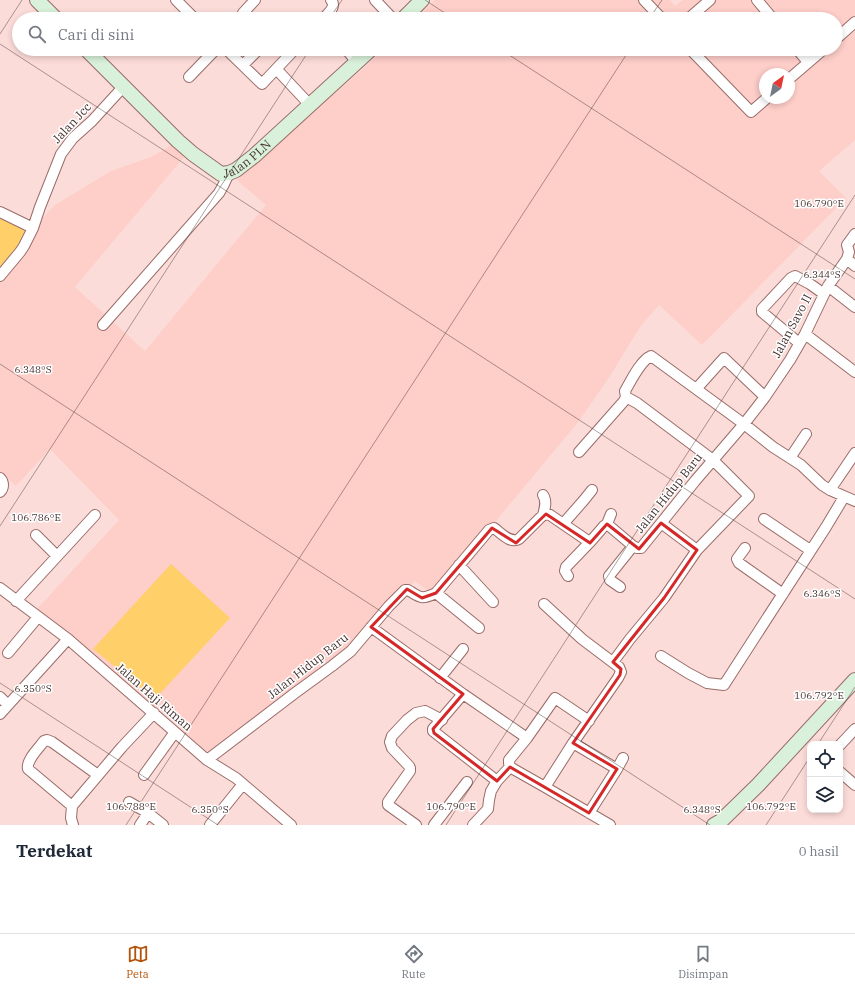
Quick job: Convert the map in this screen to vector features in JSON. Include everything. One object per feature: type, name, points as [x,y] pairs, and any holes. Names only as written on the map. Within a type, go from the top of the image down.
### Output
[{"type":"street","points":[[37,0],[49,12]]},
{"type":"street","points":[[176,0],[189,12]]},
{"type":"street","points":[[244,12],[255,0]]},
{"type":"street","points":[[329,12],[334,4],[331,0]]},
{"type":"street","points":[[375,0],[386,12]]},
{"type":"street","points":[[644,0],[655,12]]},
{"type":"street","points":[[696,12],[710,0]]},
{"type":"street","points":[[757,0],[767,12]]},
{"type":"street","points":[[410,12],[420,1]]},
{"type":"street","points":[[843,33],[855,22]]},
{"type":"street","name":"Jalan PLN","points":[[93,56],[178,141],[221,174],[236,170],[254,156],[363,56]]},
{"type":"street","points":[[189,77],[209,56]]},
{"type":"street","points":[[233,56],[262,84],[288,56]]},
{"type":"street","points":[[243,65],[251,56]]},
{"type":"street","points":[[352,56],[357,62]]},
{"type":"street","points":[[697,56],[751,112],[760,104]]},
{"type":"street","points":[[803,56],[808,62]]},
{"type":"street","points":[[795,74],[815,56]]},
{"type":"street","points":[[280,74],[310,105]]},
{"type":"street","name":"Jalan Jcc","points":[[32,228],[62,154],[73,138],[92,121],[124,86]]},
{"type":"street","points":[[102,325],[219,193],[229,173]]},
{"type":"street","points":[[0,212],[32,228],[20,252],[0,276]]},
{"type":"street","name":"Jalan Savo II","points":[[742,423],[765,397],[790,360],[826,290],[847,259],[849,252],[847,245],[855,234]]},
{"type":"street","points":[[847,259],[855,266]]},
{"type":"street","points":[[855,307],[826,290],[795,276],[762,309],[762,312],[855,372]]},
{"type":"street","points":[[579,452],[624,401],[626,397],[625,391],[637,371],[651,356],[801,465],[822,485],[855,501]]},
{"type":"street","points":[[697,388],[724,358],[765,397]]},
{"type":"street","points":[[613,662],[664,598],[697,550],[749,496],[713,460],[637,403],[626,397]]},
{"type":"street","name":"Jalan Hidup Baru","points":[[607,524],[633,546],[641,548],[742,423]]},
{"type":"street","points":[[790,458],[806,434]]},
{"type":"street","points":[[830,490],[855,453]]},
{"type":"street","points":[[0,478],[3,485],[0,492]]},
{"type":"street","points":[[563,524],[592,490]]},
{"type":"street","points":[[479,628],[436,593],[489,530],[494,528],[509,540],[516,541],[519,539],[543,515],[546,503],[543,495]]},
{"type":"street","points":[[661,656],[707,684],[724,685],[844,497]]},
{"type":"street","points":[[568,576],[565,571],[566,567],[607,524],[611,514]]},
{"type":"street","points":[[16,601],[95,515]]},
{"type":"street","points":[[543,515],[550,515],[586,540],[591,541]]},
{"type":"street","points":[[764,519],[810,550]]},
{"type":"street","points":[[662,523],[697,550]]},
{"type":"street","points":[[36,535],[57,556]]},
{"type":"street","points":[[620,587],[610,580],[609,576],[633,546]]},
{"type":"street","points":[[745,548],[737,559],[738,561],[783,594]]},
{"type":"street","points":[[459,565],[493,602]]},
{"type":"street","name":"Jalan Haji Riman","points":[[0,588],[68,639],[207,760],[243,784],[291,825]]},
{"type":"street","name":"Jalan Hidup Baru","points":[[207,760],[342,659],[406,589],[422,598],[436,593]]},
{"type":"street","points":[[544,604],[582,639],[621,669],[620,675],[545,786]]},
{"type":"street","points":[[8,653],[38,617]]},
{"type":"street","points":[[371,627],[440,678],[527,738]]},
{"type":"street","points":[[0,714],[68,639]]},
{"type":"street","points":[[440,678],[463,649]]},
{"type":"street","points":[[714,825],[721,821],[758,785],[852,688]]},
{"type":"street","points":[[463,694],[433,730],[434,733],[497,781]]},
{"type":"street","points":[[0,698],[8,705]]},
{"type":"street","points":[[589,720],[555,698],[527,738],[509,760],[509,763],[510,767],[610,825]]},
{"type":"street","points":[[416,825],[388,805],[388,802],[410,770],[409,766],[392,748],[390,742],[392,736],[416,713],[425,711],[442,720]]},
{"type":"street","points":[[73,825],[71,818],[72,806],[122,747],[154,713]]},
{"type":"street","points":[[843,742],[855,729]]},
{"type":"street","points":[[144,775],[175,732]]},
{"type":"street","points":[[72,806],[28,769],[28,761],[44,741],[47,740],[52,742],[98,776]]},
{"type":"street","points":[[573,743],[617,769]]},
{"type":"street","points":[[589,813],[623,758]]},
{"type":"street","points":[[473,825],[488,809],[490,794],[497,781],[510,767]]},
{"type":"street","points":[[843,775],[855,785]]},
{"type":"street","points":[[434,825],[466,782]]},
{"type":"street","points":[[212,824],[243,784]]},
{"type":"street","points":[[130,802],[164,825]]},
{"type":"street","points":[[140,825],[148,813]]},
{"type":"highlighted area","points":[[546,514],[590,543],[607,524],[639,549],[661,523],[697,550],[664,598],[613,662],[621,669],[620,675],[573,743],[617,769],[589,813],[510,767],[497,781],[434,733],[433,729],[463,694],[371,627],[407,589],[422,598],[436,593],[492,528],[516,543]]},
{"type":"shaded area","points":[[435,0],[670,0],[675,6],[683,0],[855,0],[855,140],[819,171],[846,198],[702,345],[659,305],[640,327],[610,376],[579,421],[459,565],[442,588],[429,591],[415,581],[334,664],[245,731],[228,736],[213,753],[204,750],[175,723],[37,609],[119,520],[50,449],[16,486],[0,471],[0,216],[37,224],[55,205],[111,171],[151,157],[172,145],[184,157],[75,287],[145,351],[266,205],[237,180],[377,56],[843,56],[843,12],[423,12]]},
{"type":"shaded area","points":[[0,215],[33,233],[0,267]]},
{"type":"shaded area","points":[[171,564],[230,618],[155,699],[93,649]]}]
